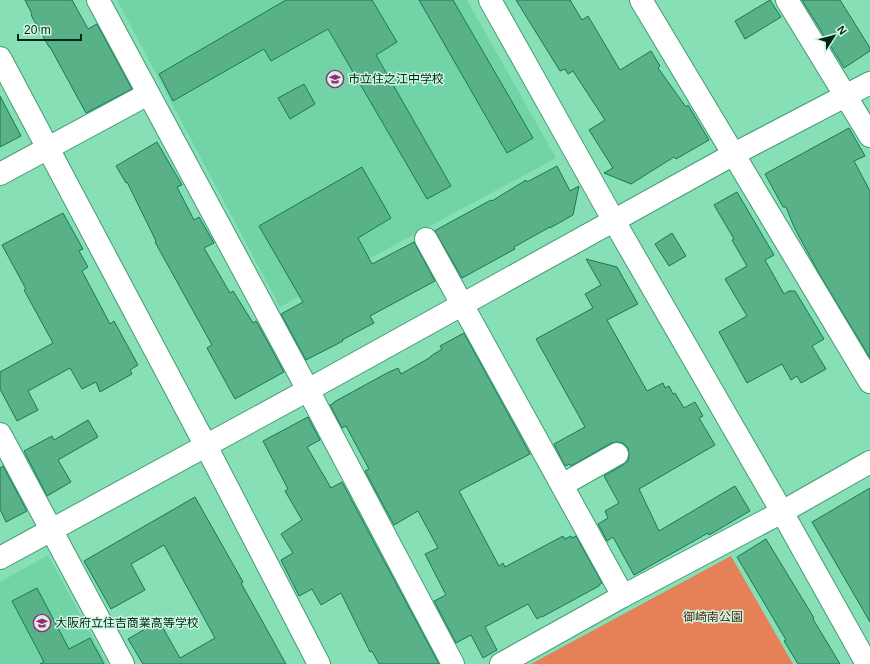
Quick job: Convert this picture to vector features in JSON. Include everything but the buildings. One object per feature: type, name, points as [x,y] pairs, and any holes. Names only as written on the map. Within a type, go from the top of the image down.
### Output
[{"type":"street","points":[[98,0],[308,390],[452,664]]},
{"type":"street","points":[[490,0],[614,221],[868,664]]},
{"type":"street","points":[[641,0],[870,382]]},
{"type":"street","points":[[787,0],[870,136]]},
{"type":"street","points":[[0,58],[206,446],[319,664]]},
{"type":"street","points":[[0,558],[308,390],[734,154],[870,83]]},
{"type":"street","points":[[0,174],[148,94]]},
{"type":"street","points":[[426,239],[623,596]]},
{"type":"street","points":[[0,434],[123,664]]},
{"type":"street","points":[[562,485],[617,454]]},
{"type":"street","points":[[502,664],[623,596],[782,512],[870,462]]},
{"type":"shaded area","name":"市立住之江中学校","points":[[117,0],[467,0],[556,158],[280,307]]},
{"type":"shaded area","name":"大阪府立住吉商業高等学校","points":[[48,555],[107,664],[0,664],[0,582]]},
{"type":"green space","name":"御崎南公園","points":[[731,556],[793,664],[531,664]]},
{"type":"place","name":"市立住之江中学校","points":[[335,79]]},
{"type":"place","name":"大阪府立住吉商業高等学校","points":[[42,623]]}]
